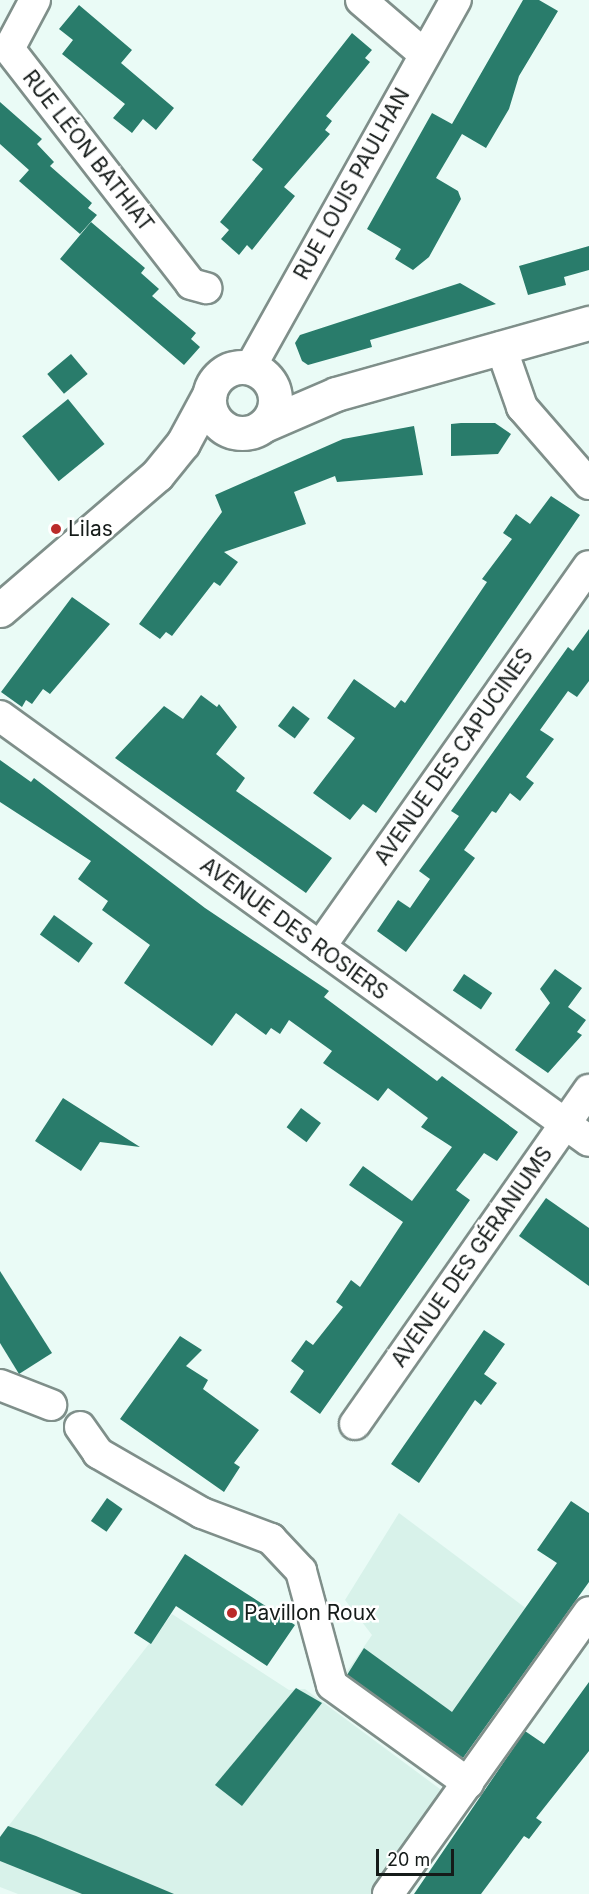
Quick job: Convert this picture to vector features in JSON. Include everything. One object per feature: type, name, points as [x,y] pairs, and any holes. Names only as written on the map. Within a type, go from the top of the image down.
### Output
[{"type":"main road","points":[[0,610],[138,493],[207,443],[252,429],[336,394],[589,323]]},
{"type":"main road","points":[[138,493],[178,451],[224,373],[259,374],[305,394],[336,394]]},
{"type":"main road","points":[[252,429],[275,406],[259,374]]},
{"type":"main road","points":[[209,395],[216,421],[252,429]]},
{"type":"street","name":"RUE LÉON BATHIAT","points":[[35,0],[9,49],[190,284],[206,288]]},
{"type":"street","points":[[361,0],[424,54]]},
{"type":"street","name":"RUE LOUIS PAULHAN","points":[[259,374],[424,54],[456,0]]},
{"type":"street","points":[[501,347],[522,407],[589,484]]},
{"type":"street","name":"AVENUE DES CAPUCINES","points":[[320,947],[589,566]]},
{"type":"street","name":"AVENUE DES ROSIERS","points":[[0,716],[589,1141]]},
{"type":"street","name":"AVENUE DES GÉRANIUMS","points":[[355,1424],[589,1090]]},
{"type":"street","points":[[0,1385],[51,1405]]},
{"type":"street","points":[[80,1426],[98,1453],[202,1513],[271,1539],[301,1571],[332,1685],[468,1783]]},
{"type":"street","points":[[388,1894],[589,1612]]},
{"type":"shaded area","points":[[399,1513],[555,1630],[461,1761],[343,1677],[372,1635],[345,1600]]},
{"type":"shaded area","points":[[172,1614],[289,1690],[305,1689],[444,1792],[371,1894],[18,1894],[0,1887],[0,1837]]},
{"type":"building","points":[[523,0],[539,0],[558,11],[519,76],[509,109],[486,148],[462,134],[436,178],[458,191],[461,199],[429,257],[413,270],[395,259],[401,249],[367,229],[432,113],[452,124]]},
{"type":"building","points":[[79,5],[132,50],[121,63],[174,108],[156,130],[143,119],[132,133],[113,118],[125,104],[62,54],[73,40],[59,29]]},
{"type":"building","points":[[352,33],[372,50],[365,58],[370,62],[326,116],[332,121],[325,130],[330,134],[284,187],[295,196],[252,250],[247,245],[239,255],[221,239],[229,230],[220,222],[263,169],[252,160]]},
{"type":"building","points":[[0,102],[42,139],[37,144],[54,162],[50,166],[92,203],[88,208],[97,215],[80,234],[19,181],[29,170],[0,144]]},
{"type":"building","points":[[91,222],[145,268],[141,273],[159,289],[152,296],[196,333],[191,339],[200,347],[184,365],[60,259]]},
{"type":"building","points":[[589,246],[589,270],[564,277],[566,285],[528,295],[519,266]]},
{"type":"building","points":[[460,283],[496,304],[370,340],[372,347],[308,365],[302,361],[295,343],[300,335]]},
{"type":"building","points":[[71,354],[88,374],[64,394],[47,374]]},
{"type":"building","points":[[68,399],[105,444],[59,481],[22,436]]},
{"type":"building","points":[[495,423],[511,434],[498,454],[451,456],[451,424]]},
{"type":"building","points":[[414,426],[423,475],[337,482],[335,476],[294,492],[306,524],[224,552],[238,562],[220,586],[214,582],[172,636],[166,632],[160,639],[139,624],[222,512],[215,495],[343,439]]},
{"type":"building","points":[[551,496],[580,515],[376,813],[363,804],[350,820],[313,793],[355,738],[327,718],[354,679],[395,708],[401,700],[405,703],[487,582],[482,579],[512,539],[503,533],[516,514],[530,524]]},
{"type":"building","points":[[72,597],[110,624],[50,694],[43,689],[32,704],[26,700],[22,707],[1,692]]},
{"type":"building","points":[[589,629],[589,681],[577,697],[568,691],[540,730],[554,739],[526,777],[534,783],[520,801],[510,793],[496,813],[492,811],[464,850],[475,858],[406,952],[377,931],[398,900],[410,908],[430,879],[419,871],[459,816],[451,811],[568,647],[573,651]]},
{"type":"building","points":[[201,695],[217,707],[219,704],[237,727],[216,754],[245,778],[236,791],[332,858],[306,893],[115,758],[164,706],[183,719]]},
{"type":"building","points":[[293,706],[310,719],[295,739],[278,726]]},
{"type":"building","points":[[0,760],[31,782],[34,778],[205,908],[329,991],[324,997],[437,1081],[442,1076],[518,1132],[497,1161],[484,1153],[456,1190],[470,1200],[320,1414],[290,1392],[304,1371],[291,1361],[306,1340],[313,1345],[343,1307],[336,1302],[351,1280],[360,1287],[403,1222],[349,1185],[363,1166],[412,1201],[452,1147],[421,1127],[428,1118],[388,1088],[378,1101],[323,1063],[332,1051],[289,1020],[280,1034],[271,1028],[266,1035],[236,1013],[212,1046],[124,983],[150,945],[102,910],[108,901],[78,879],[91,861],[0,802]]},
{"type":"building","points":[[54,915],[93,943],[79,963],[40,934]]},
{"type":"building","points":[[555,969],[582,988],[568,1007],[586,1020],[577,1032],[582,1035],[548,1073],[515,1050],[550,1003],[540,989]]},
{"type":"building","points":[[464,974],[492,993],[481,1010],[453,991]]},
{"type":"building","points":[[63,1098],[140,1147],[100,1142],[81,1171],[35,1141]]},
{"type":"building","points":[[301,1108],[321,1123],[307,1142],[287,1127]]},
{"type":"building","points":[[546,1198],[589,1228],[589,1286],[519,1236]]},
{"type":"building","points":[[0,1271],[52,1353],[19,1374],[0,1343]]},
{"type":"building","points":[[484,1330],[505,1344],[484,1374],[497,1383],[481,1405],[475,1400],[419,1483],[391,1464]]},
{"type":"building","points":[[180,1336],[202,1350],[186,1366],[208,1380],[203,1389],[259,1430],[234,1463],[240,1467],[224,1492],[120,1419]]},
{"type":"building","points":[[107,1498],[123,1509],[107,1532],[91,1521]]},
{"type":"building","points":[[571,1501],[589,1513],[589,1582],[463,1758],[347,1675],[364,1648],[452,1712],[557,1563],[537,1550]]},
{"type":"building","name":"Pavillon Roux","points":[[185,1554],[295,1625],[267,1666],[176,1606],[151,1644],[134,1633]]},
{"type":"building","points":[[589,1682],[589,1751],[536,1818],[542,1822],[529,1839],[524,1836],[481,1894],[414,1894],[525,1731],[544,1744]]},
{"type":"building","points":[[296,1688],[322,1703],[242,1806],[215,1785]]},
{"type":"building","points":[[8,1826],[174,1894],[82,1894],[0,1861],[0,1837]]},
{"type":"place","name":"Lilas","points":[[56,529]]},
{"type":"place","name":"Pavillon Roux","points":[[232,1613]]}]
